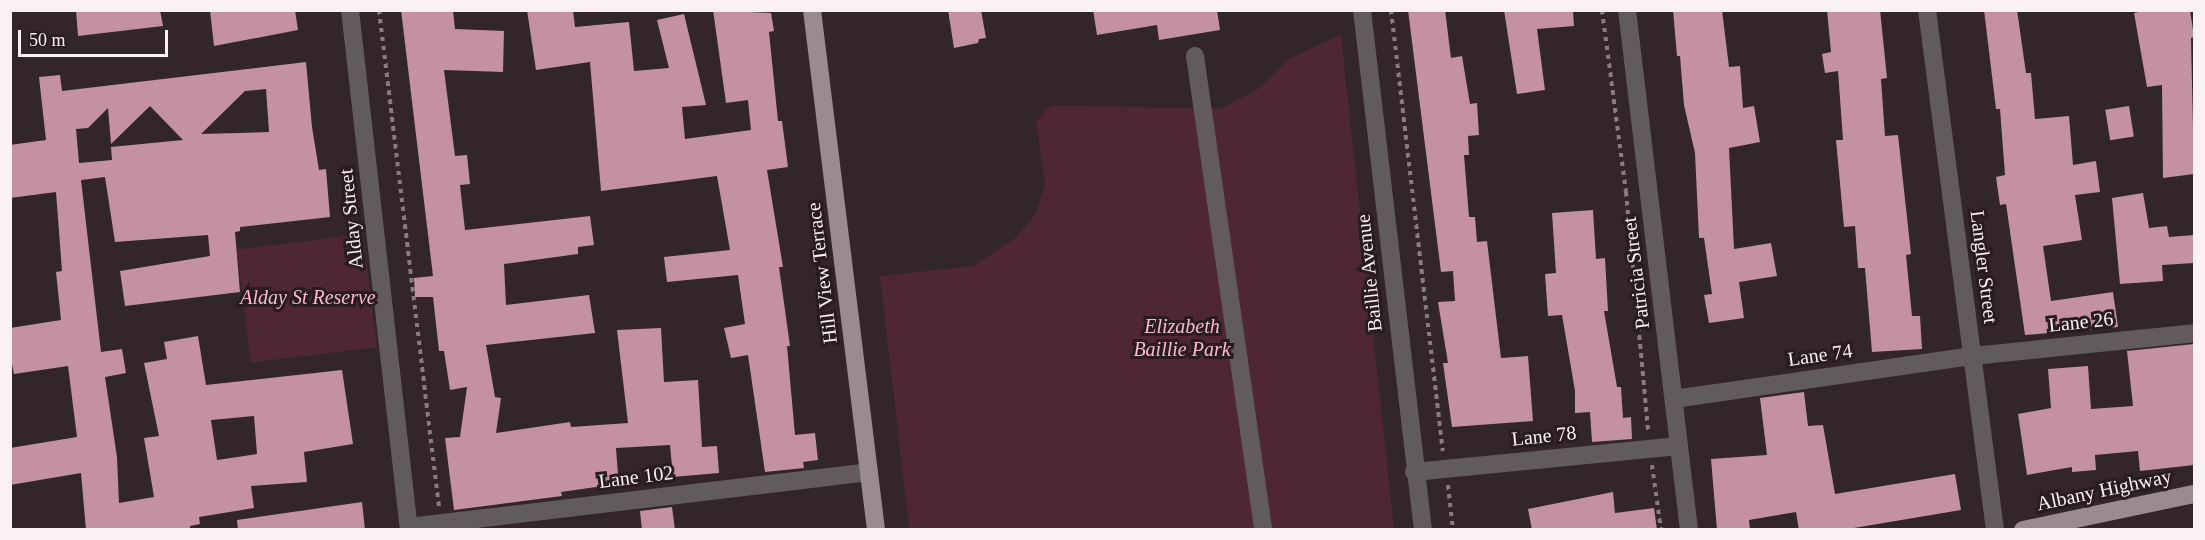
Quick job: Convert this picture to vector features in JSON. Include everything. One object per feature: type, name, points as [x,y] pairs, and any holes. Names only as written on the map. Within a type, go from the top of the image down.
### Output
[{"type":"main road","name":"Hill View Terrace","points":[[812,10],[876,530]]},
{"type":"main road","name":"Albany Highway","points":[[2023,530],[2194,494]]},
{"type":"street","name":"Alday Street","points":[[350,10],[409,528]]},
{"type":"street","name":"Baillie Avenue","points":[[1362,10],[1414,472],[1423,530]]},
{"type":"street","name":"Patricia Street","points":[[1626,10],[1689,530]]},
{"type":"street","name":"Langler Street","points":[[1927,10],[1995,530]]},
{"type":"street","points":[[1195,56],[1263,530]]},
{"type":"street","name":"Lane 26","points":[[1972,356],[2194,333]]},
{"type":"street","name":"Lane 74","points":[[1674,399],[1972,356]]},
{"type":"street","name":"Lane 78","points":[[1414,472],[1679,446]]},
{"type":"street","name":"Lane 102","points":[[409,528],[869,472]]},
{"type":"path","points":[[379,10],[440,523]]},
{"type":"path","points":[[1391,10],[1453,530]]},
{"type":"path","points":[[1602,10],[1626,192],[1649,449],[1661,530]]},
{"type":"green space","name":"Elizabeth Baillie Park","points":[[1341,35],[1394,529],[909,529],[880,276],[974,266],[1014,239],[1035,215],[1045,184],[1036,122],[1051,105],[1220,109],[1258,89],[1290,58]]},
{"type":"green space","name":"Alday St Reserve","points":[[363,234],[377,347],[251,363],[237,249]]},
{"type":"building","points":[[76,10],[160,10],[163,26],[78,36]]},
{"type":"building","points":[[210,10],[295,10],[298,30],[214,46]]},
{"type":"building","points":[[401,10],[453,10],[455,29],[504,31],[503,72],[444,70],[455,156],[467,155],[470,184],[460,185],[465,230],[590,216],[594,245],[578,247],[578,254],[504,264],[506,305],[589,295],[595,333],[486,345],[495,397],[501,398],[496,433],[570,422],[571,427],[628,423],[617,330],[661,328],[664,382],[698,380],[702,447],[717,446],[719,473],[673,477],[670,445],[616,448],[619,488],[596,487],[561,492],[562,496],[454,510],[445,438],[460,437],[467,387],[450,390],[444,351],[439,351],[433,297],[415,297],[414,278],[433,276]]},
{"type":"building","points":[[527,10],[573,10],[575,27],[629,22],[634,71],[669,68],[657,20],[684,14],[706,105],[682,107],[685,139],[751,130],[748,100],[726,103],[713,10],[771,13],[774,31],[769,32],[778,121],[782,121],[788,167],[767,170],[783,267],[779,267],[790,346],[787,346],[795,435],[815,433],[818,460],[803,462],[804,468],[765,472],[748,355],[731,358],[724,328],[745,324],[738,275],[667,282],[664,257],[730,250],[717,176],[601,191],[590,62],[536,70]]},
{"type":"building","points":[[948,10],[981,10],[986,38],[979,39],[978,43],[954,48]]},
{"type":"building","points":[[1093,10],[1217,10],[1220,30],[1159,40],[1157,25],[1097,35]]},
{"type":"building","points":[[1408,10],[1445,10],[1451,58],[1462,56],[1470,104],[1477,103],[1479,135],[1468,136],[1469,155],[1464,155],[1469,217],[1475,217],[1477,242],[1487,241],[1501,358],[1528,356],[1533,421],[1452,427],[1443,363],[1448,363],[1438,302],[1455,301],[1453,271],[1441,272]]},
{"type":"building","points":[[1504,10],[1573,10],[1574,26],[1537,29],[1545,90],[1517,94]]},
{"type":"building","points":[[1673,10],[1722,10],[1729,67],[1740,66],[1743,108],[1754,106],[1760,142],[1729,148],[1734,249],[1771,243],[1777,276],[1739,282],[1744,318],[1709,323],[1704,295],[1712,294],[1704,238],[1699,238],[1695,153],[1684,105]]},
{"type":"building","points":[[1827,10],[1880,10],[1887,78],[1881,79],[1885,136],[1898,135],[1911,254],[1906,255],[1912,316],[1920,316],[1922,349],[1872,352],[1865,268],[1858,268],[1855,226],[1844,227],[1836,140],[1843,140],[1838,71],[1825,73],[1822,54],[1831,52]]},
{"type":"building","points":[[1984,10],[2017,10],[2026,73],[2031,73],[2035,119],[2069,116],[2073,165],[2096,161],[2100,192],[2075,195],[2082,240],[2043,246],[2051,301],[2113,292],[2118,327],[2025,335],[2006,204],[2000,205],[1996,177],[2005,175],[2000,109],[1996,109]]},
{"type":"building","points":[[2148,10],[2190,10],[2194,37],[2191,38],[2194,174],[2163,178],[2162,85],[2147,87],[2134,13]]},
{"type":"building","points":[[306,62],[312,127],[319,170],[326,169],[330,217],[240,227],[240,231],[235,232],[240,292],[125,306],[120,271],[210,256],[208,235],[115,242],[105,177],[81,180],[101,352],[122,349],[126,373],[105,377],[117,457],[119,503],[154,497],[144,438],[159,436],[144,363],[167,359],[164,342],[198,336],[206,385],[342,370],[353,444],[304,452],[307,482],[251,486],[254,508],[199,517],[200,524],[190,526],[190,530],[86,530],[81,473],[10,485],[10,448],[77,437],[68,366],[14,374],[10,354],[10,328],[61,320],[56,272],[62,271],[56,192],[10,198],[10,145],[46,140],[39,77],[60,75],[62,91]],"holes":[[[266,89],[269,132],[201,134],[245,91]],[[150,106],[183,140],[111,147],[112,160],[79,163],[76,129],[88,128],[108,108],[111,144]],[[254,416],[257,454],[217,460],[211,420]]]},
{"type":"building","points":[[2129,106],[2134,137],[2110,140],[2105,110]]},
{"type":"building","points":[[2143,193],[2149,228],[2167,226],[2169,237],[2194,235],[2194,263],[2162,265],[2163,281],[2120,284],[2112,198]]},
{"type":"building","points":[[1593,210],[1596,259],[1605,258],[1608,311],[1604,311],[1617,387],[1621,387],[1623,418],[1631,417],[1632,439],[1592,442],[1590,412],[1575,413],[1575,391],[1562,315],[1548,316],[1545,274],[1556,273],[1552,213]]},
{"type":"building","points":[[2194,344],[2194,465],[2140,471],[2138,451],[2095,455],[2096,470],[2072,472],[2072,467],[2027,475],[2018,414],[2051,408],[2048,369],[2088,366],[2091,409],[2133,406],[2127,351]]},
{"type":"building","points":[[1804,392],[1808,426],[1823,425],[1835,494],[1955,474],[1961,510],[1842,530],[1799,530],[1796,512],[1749,520],[1750,530],[1717,530],[1711,459],[1767,455],[1760,398]]},
{"type":"building","points":[[1613,492],[1615,513],[1654,508],[1657,530],[1532,530],[1528,509]]},
{"type":"building","points":[[362,502],[365,530],[238,530],[237,520]]},
{"type":"building","points":[[672,507],[675,530],[642,530],[640,511]]}]
